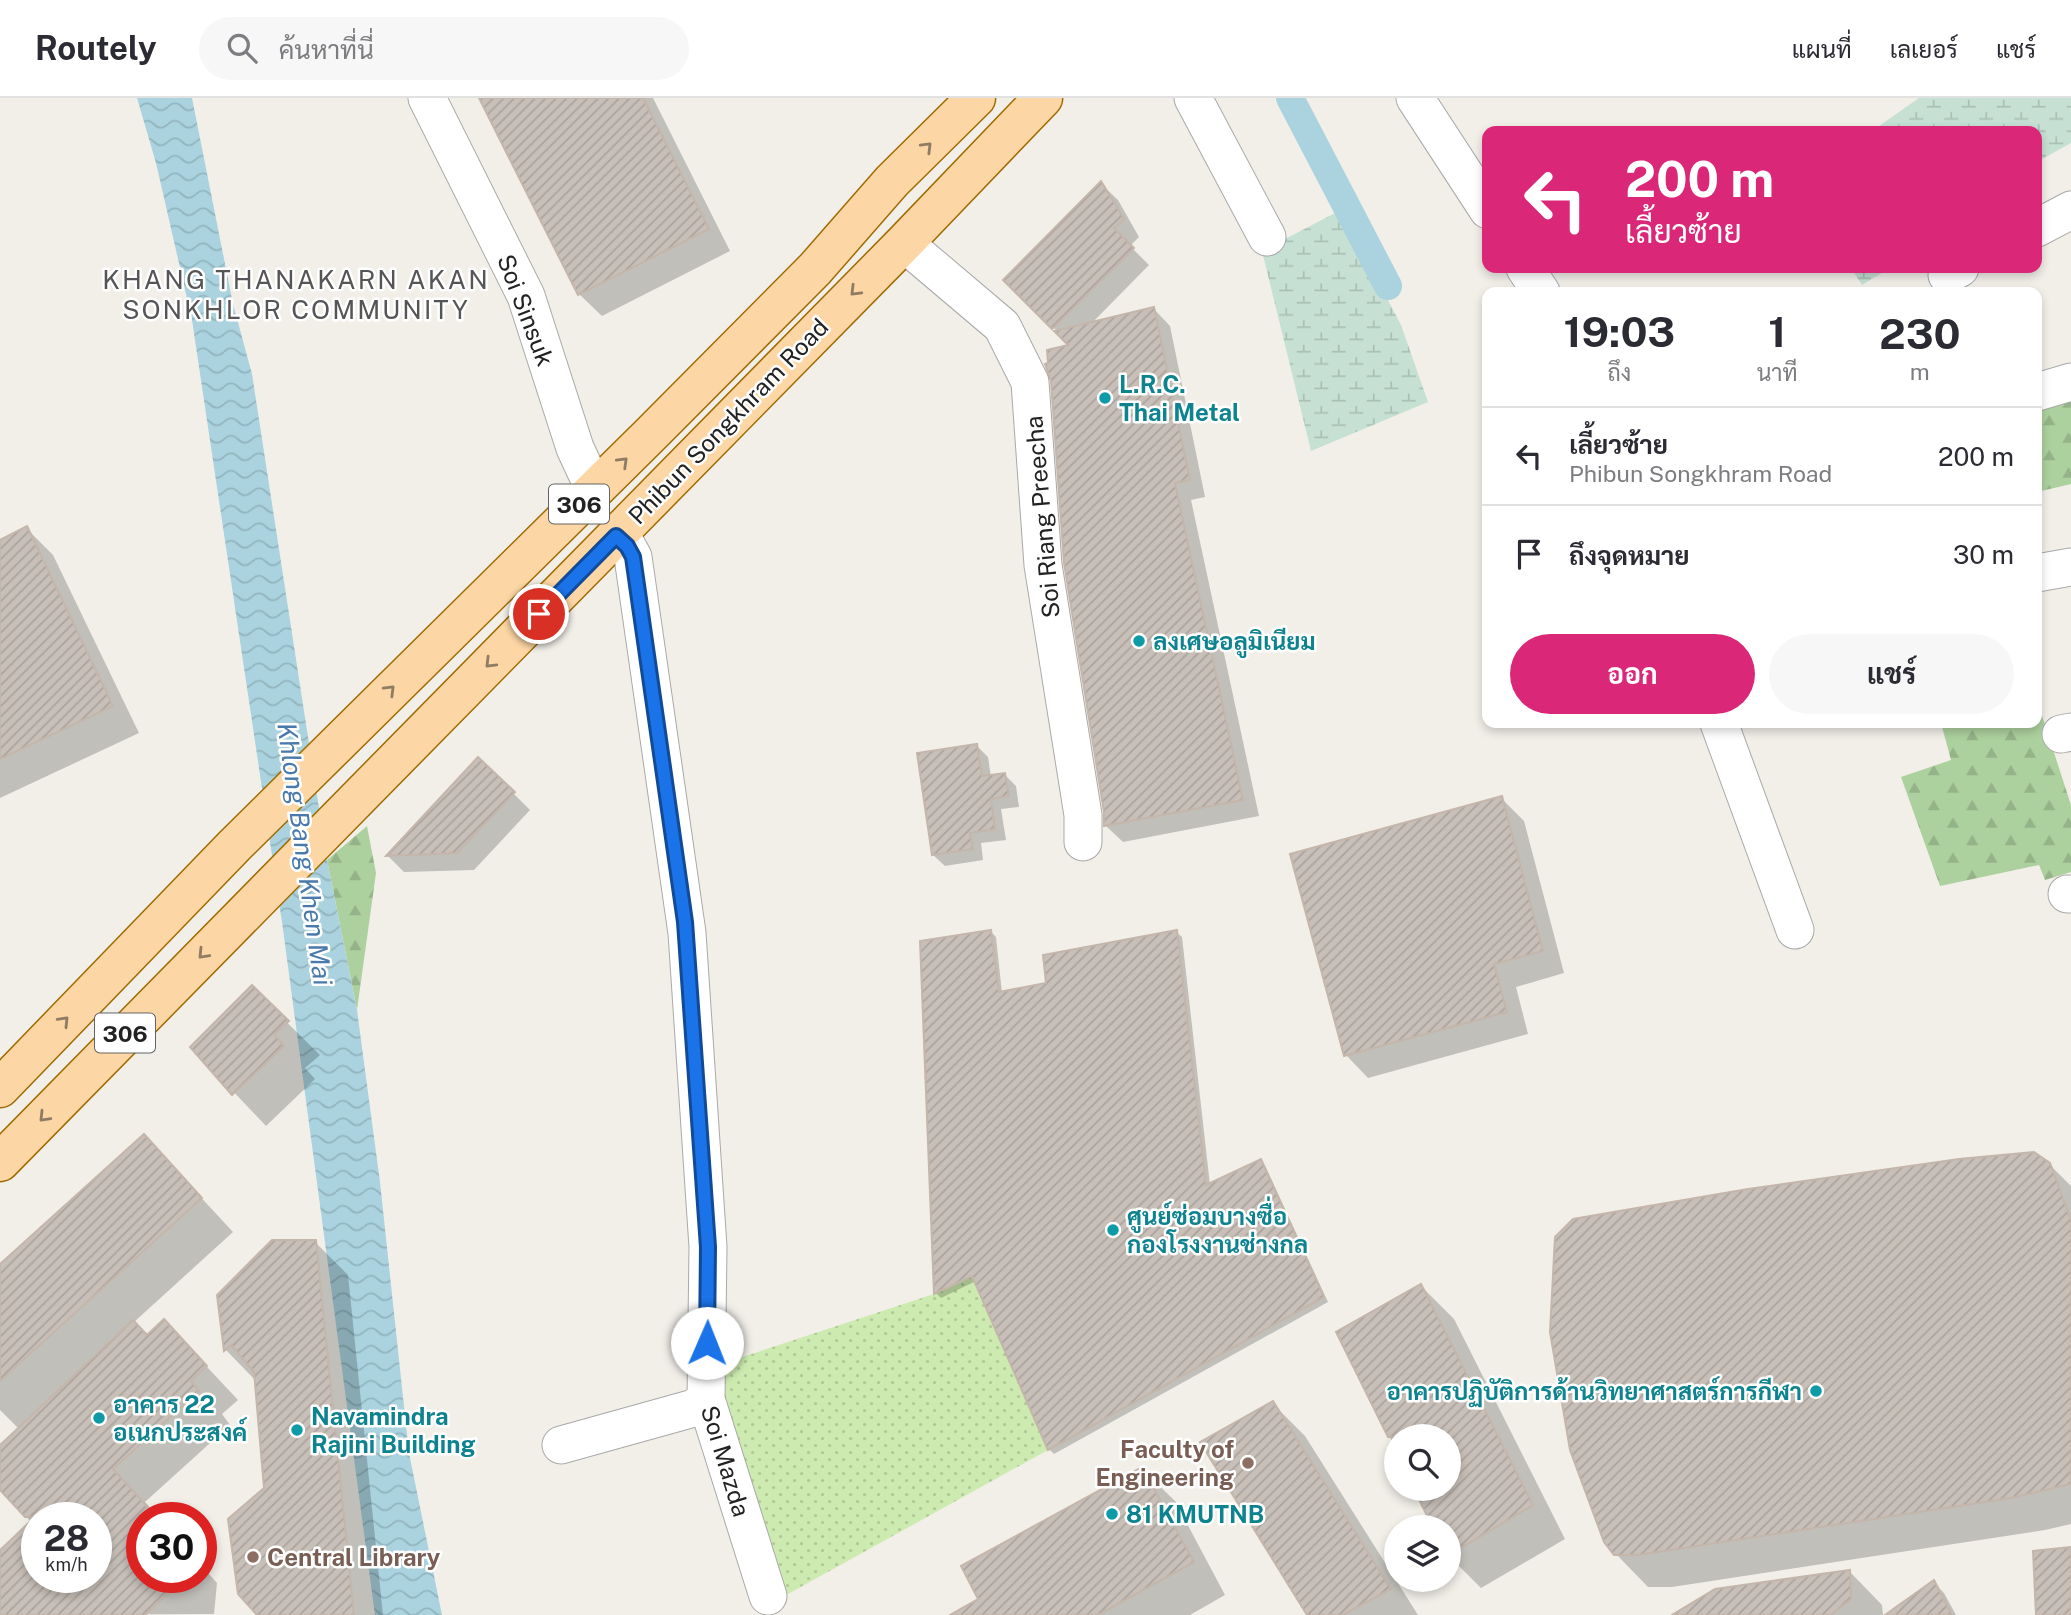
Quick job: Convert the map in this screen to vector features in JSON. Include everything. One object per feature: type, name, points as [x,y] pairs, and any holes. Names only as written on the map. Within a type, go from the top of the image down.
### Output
[{"type":"main road","name":"Phibun Songkhram Road","points":[[0,1088],[234,845],[815,269],[892,181],[976,98]]},
{"type":"main road","points":[[892,181],[926,183],[937,178],[1018,98]]},
{"type":"main road","name":"Phibun Songkhram Road","points":[[0,1162],[832,313],[904,243],[1043,98]]},
{"type":"main road","points":[[815,269],[834,265],[876,234],[887,234],[904,243]]},
{"type":"street","name":"Soi Sinsuk","points":[[428,98],[526,296],[575,448],[594,489]]},
{"type":"street","points":[[1193,98],[1267,237]]},
{"type":"street","points":[[1415,98],[1482,201]]},
{"type":"street","points":[[2042,225],[2071,210]]},
{"type":"street","name":"Soi Riang Preecha","points":[[904,243],[1002,326],[1030,382],[1043,565],[1083,815],[1083,842]]},
{"type":"street","points":[[2042,391],[2071,382]]},
{"type":"street","name":"Soi Mazda","points":[[616,536],[627,546],[633,557],[685,922],[708,1247],[706,1399],[768,1596]]},
{"type":"street","points":[[2042,572],[2071,567]]},
{"type":"street","points":[[1721,728],[1795,930]]},
{"type":"street","points":[[561,1445],[694,1408],[706,1399]]},
{"type":"green space","points":[[1919,98],[2071,98],[2071,143],[2042,159],[2042,126],[1879,126]]},
{"type":"green space","points":[[1341,210],[1401,325],[1428,402],[1311,451],[1262,251]]},
{"type":"green space","points":[[1854,273],[1882,273],[1862,285]]},
{"type":"green space","points":[[2071,400],[2071,484],[2042,491],[2042,408]]},
{"type":"green space","points":[[2042,715],[2071,805],[2071,872],[2045,880],[2039,865],[1940,886],[1901,777],[1951,760],[1942,728],[2042,728]]},
{"type":"green space","points":[[367,826],[376,873],[357,1010],[327,860]]},
{"type":"green space","points":[[972,1276],[1048,1450],[779,1599],[715,1366],[934,1294]]},
{"type":"water","name":"Khlong Bang Khen Mai","points":[[137,98],[192,98],[233,304],[252,374],[327,860],[357,1010],[380,1182],[409,1453],[442,1615],[375,1615],[282,922],[192,320],[156,163]]},
{"type":"building","points":[[479,98],[643,98],[709,229],[578,295]]},
{"type":"building","points":[[1101,181],[1124,219],[1114,228],[1134,248],[1052,329],[1003,280]]},
{"type":"building","name":"ลงเศษอลูมิเนียม","points":[[1154,307],[1190,480],[1175,483],[1243,800],[1104,826],[1104,812],[1064,563],[1051,381],[1045,364],[1048,363],[1047,350],[1068,345],[1054,331]]},
{"type":"building","points":[[27,526],[113,706],[0,759],[0,540]]},
{"type":"building","points":[[977,744],[982,776],[1005,773],[1009,796],[991,799],[995,829],[970,833],[973,849],[932,855],[917,753]]},
{"type":"building","points":[[478,757],[515,792],[457,853],[386,856]]},
{"type":"building","points":[[1502,796],[1543,951],[1494,964],[1507,1012],[1344,1056],[1290,854]]},
{"type":"building","name":"ศูนย์ซ่อมบางซื่อ กองโรงงานช่างกล","points":[[991,930],[999,992],[1046,983],[1043,955],[1177,930],[1206,1185],[1261,1159],[1324,1297],[1048,1450],[972,1276],[934,1294],[920,941]]},
{"type":"building","points":[[252,985],[289,1021],[274,1034],[284,1046],[232,1095],[190,1047]]},
{"type":"building","points":[[144,1134],[202,1198],[0,1381],[0,1264]]},
{"type":"building","name":"อาคารปฏิบัติการด้านวิทยาศาสตร์การกีฬา","points":[[2034,1152],[2050,1163],[2071,1220],[2071,1484],[2011,1498],[1638,1555],[1614,1555],[1604,1542],[1570,1450],[1550,1332],[1555,1237],[1573,1219],[1748,1189],[1959,1159]]},
{"type":"building","name":"Navamindra Rajini Building","points":[[272,1240],[316,1240],[354,1615],[257,1615],[238,1594],[228,1519],[264,1488],[254,1372],[231,1345],[224,1351],[217,1295]]},
{"type":"building","points":[[1421,1284],[1533,1505],[1461,1548],[1461,1515],[1427,1515],[1420,1501],[1461,1501],[1461,1424],[1384,1424],[1384,1429],[1336,1332]]},
{"type":"building","name":"อาคาร 22 อเนกประสงค์","points":[[164,1319],[207,1366],[191,1381],[199,1391],[113,1469],[143,1502],[126,1502],[126,1593],[169,1593],[145,1615],[0,1615],[0,1550],[21,1530],[21,1593],[112,1593],[112,1502],[21,1502],[21,1513],[0,1490],[0,1445],[133,1320],[147,1335]]},
{"type":"building","points":[[1273,1401],[1384,1578],[1385,1592],[1343,1615],[1307,1615],[1200,1442]]},
{"type":"building","name":"81 KMUTNB","points":[[1142,1467],[1194,1562],[1098,1615],[950,1615],[978,1599],[961,1566]]},
{"type":"building","points":[[2071,1547],[2071,1615],[2036,1615],[2033,1551]]},
{"type":"building","points":[[1850,1570],[1851,1599],[1831,1615],[1672,1615],[1715,1589]]},
{"type":"building","points":[[1934,1580],[1952,1615],[1885,1615]]},
{"type":"waterway","points":[[1290,98],[1388,286]]},
{"type":"place","name":"L.R.C. Thai Metal","points":[[1105,398]]},
{"type":"place","name":"ลงเศษอลูมิเนียม","points":[[1139,641]]},
{"type":"place","name":"ศูนย์ซ่อมบางซื่อ กองโรงงานช่างกล","points":[[1113,1230]]},
{"type":"place","name":"อาคารปฏิบัติการด้านวิทยาศาสตร์การกีฬา","points":[[1816,1391]]},
{"type":"place","name":"อาคาร 22 อเนกประสงค์","points":[[99,1418]]},
{"type":"place","name":"Navamindra Rajini Building","points":[[297,1430]]},
{"type":"place","name":"Faculty of Engineering","points":[[1248,1463]]},
{"type":"place","name":"81 KMUTNB","points":[[1112,1514]]},
{"type":"place","name":"Central Library","points":[[253,1557]]},
{"type":"district","name":"KHANG THANAKARN AKAN SONKHLOR COMMUNITY","points":[[296,294]]},
{"type":"route","points":[[539,614],[616,536],[627,546],[633,557],[685,922],[708,1247],[707,1343]]}]
